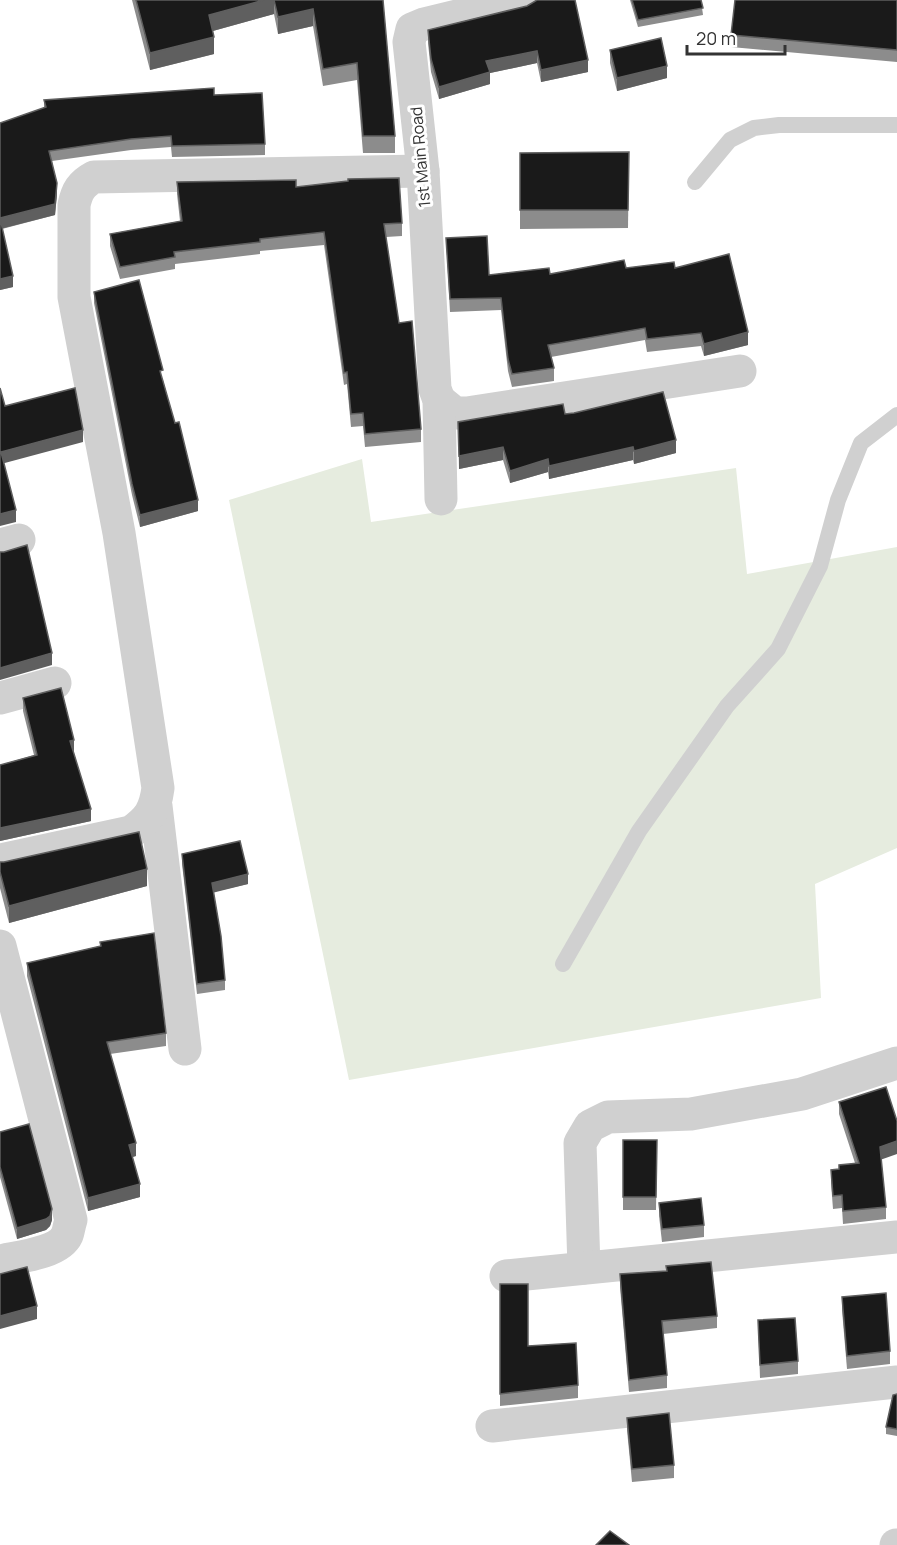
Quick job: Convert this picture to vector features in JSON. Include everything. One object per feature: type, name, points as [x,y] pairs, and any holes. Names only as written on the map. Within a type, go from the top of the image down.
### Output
[{"type":"street","name":"1st Main Road","points":[[441,499],[439,400],[435,389],[423,171],[409,42],[412,29],[424,24],[523,0]]},
{"type":"street","points":[[185,1049],[156,806],[158,788],[119,533],[74,297],[76,193],[84,183],[94,177],[423,171]]},
{"type":"street","points":[[439,400],[455,412],[467,413],[740,371]]},
{"type":"street","points":[[0,698],[55,683]]},
{"type":"street","points":[[0,860],[131,832],[144,823],[156,806]]},
{"type":"street","points":[[0,946],[70,1220],[67,1236],[59,1245],[42,1252],[0,1262]]},
{"type":"street","points":[[584,1268],[580,1143],[590,1126],[608,1117],[691,1114],[802,1094],[897,1063]]},
{"type":"street","points":[[506,1276],[897,1237]]},
{"type":"street","points":[[492,1426],[897,1382]]},
{"type":"lane","points":[[695,182],[730,140],[754,128],[778,125],[897,125]]},
{"type":"lane","points":[[564,964],[639,831],[727,706],[778,649],[820,566],[838,500],[861,443],[897,415]]},
{"type":"shaded area","points":[[362,459],[371,522],[736,468],[747,574],[897,547],[897,848],[815,884],[821,998],[349,1080],[229,500]]},
{"type":"building","points":[[136,0],[264,0],[209,15],[214,37],[150,53]]},
{"type":"building","points":[[274,0],[383,0],[395,136],[363,136],[357,63],[323,69],[313,9],[278,17]]},
{"type":"building","points":[[537,0],[575,0],[588,60],[541,70],[537,51],[486,61],[490,72],[439,87],[431,59],[428,30],[527,6]]},
{"type":"building","points":[[632,0],[701,0],[703,8],[638,20]]},
{"type":"building","points":[[735,0],[897,0],[897,50],[731,35]]},
{"type":"building","points":[[661,38],[667,66],[617,78],[610,50]]},
{"type":"building","points":[[214,88],[214,95],[262,93],[265,144],[172,146],[171,136],[131,139],[49,151],[57,183],[55,204],[0,218],[0,123],[46,107],[44,100]]},
{"type":"building","points":[[629,152],[628,210],[520,210],[520,153]]},
{"type":"building","points":[[399,178],[402,223],[384,224],[399,323],[412,321],[421,429],[365,434],[363,413],[351,414],[347,372],[344,373],[324,232],[174,252],[175,257],[120,267],[110,234],[182,221],[177,182],[296,180],[296,187],[348,181],[348,179]]},
{"type":"building","points":[[0,218],[13,276],[0,279]]},
{"type":"building","points":[[487,236],[489,275],[549,268],[550,274],[624,260],[626,268],[674,262],[675,268],[729,254],[748,332],[704,344],[701,333],[647,339],[645,328],[548,345],[554,368],[512,374],[508,359],[501,298],[450,299],[446,238]]},
{"type":"building","points":[[139,280],[163,370],[160,371],[175,423],[179,422],[198,500],[140,515],[94,292]]},
{"type":"building","points":[[0,388],[5,406],[75,388],[83,430],[1,452],[16,510],[0,514]]},
{"type":"building","points":[[663,392],[676,440],[634,451],[633,447],[549,466],[548,459],[510,471],[503,447],[459,456],[458,422],[563,404],[565,414],[574,413]]},
{"type":"building","points":[[27,545],[52,653],[0,668],[0,552]]},
{"type":"building","points":[[61,688],[74,740],[70,741],[91,809],[0,828],[0,765],[37,755],[23,698]]},
{"type":"building","points":[[139,832],[147,869],[9,906],[0,872],[0,862]]},
{"type":"building","points":[[240,841],[248,874],[212,883],[221,936],[225,980],[197,984],[182,854]]},
{"type":"building","points":[[154,933],[166,1033],[107,1042],[136,1143],[129,1145],[140,1184],[88,1198],[27,963],[101,946],[100,942]]},
{"type":"building","points":[[886,1087],[897,1121],[897,1141],[880,1147],[886,1207],[843,1211],[842,1195],[833,1196],[831,1170],[839,1169],[839,1165],[859,1163],[839,1102]]},
{"type":"building","points":[[29,1124],[52,1209],[50,1216],[46,1219],[17,1228],[0,1167],[0,1132]]},
{"type":"building","points":[[623,1140],[657,1140],[656,1197],[623,1197]]},
{"type":"building","points":[[701,1198],[704,1225],[662,1229],[659,1203]]},
{"type":"building","points":[[711,1262],[717,1316],[662,1321],[667,1375],[629,1380],[620,1274],[667,1271],[666,1266]]},
{"type":"building","points":[[27,1267],[37,1306],[0,1316],[0,1274]]},
{"type":"building","points":[[500,1284],[528,1284],[528,1346],[576,1343],[578,1385],[500,1394]]},
{"type":"building","points":[[886,1293],[890,1351],[847,1356],[842,1297]]},
{"type":"building","points":[[795,1318],[798,1361],[760,1365],[758,1320]]},
{"type":"building","points":[[897,1394],[897,1429],[886,1427],[893,1395]]},
{"type":"building","points":[[669,1413],[674,1465],[632,1469],[627,1418]]},
{"type":"building","points":[[610,1531],[629,1545],[596,1545]]}]
